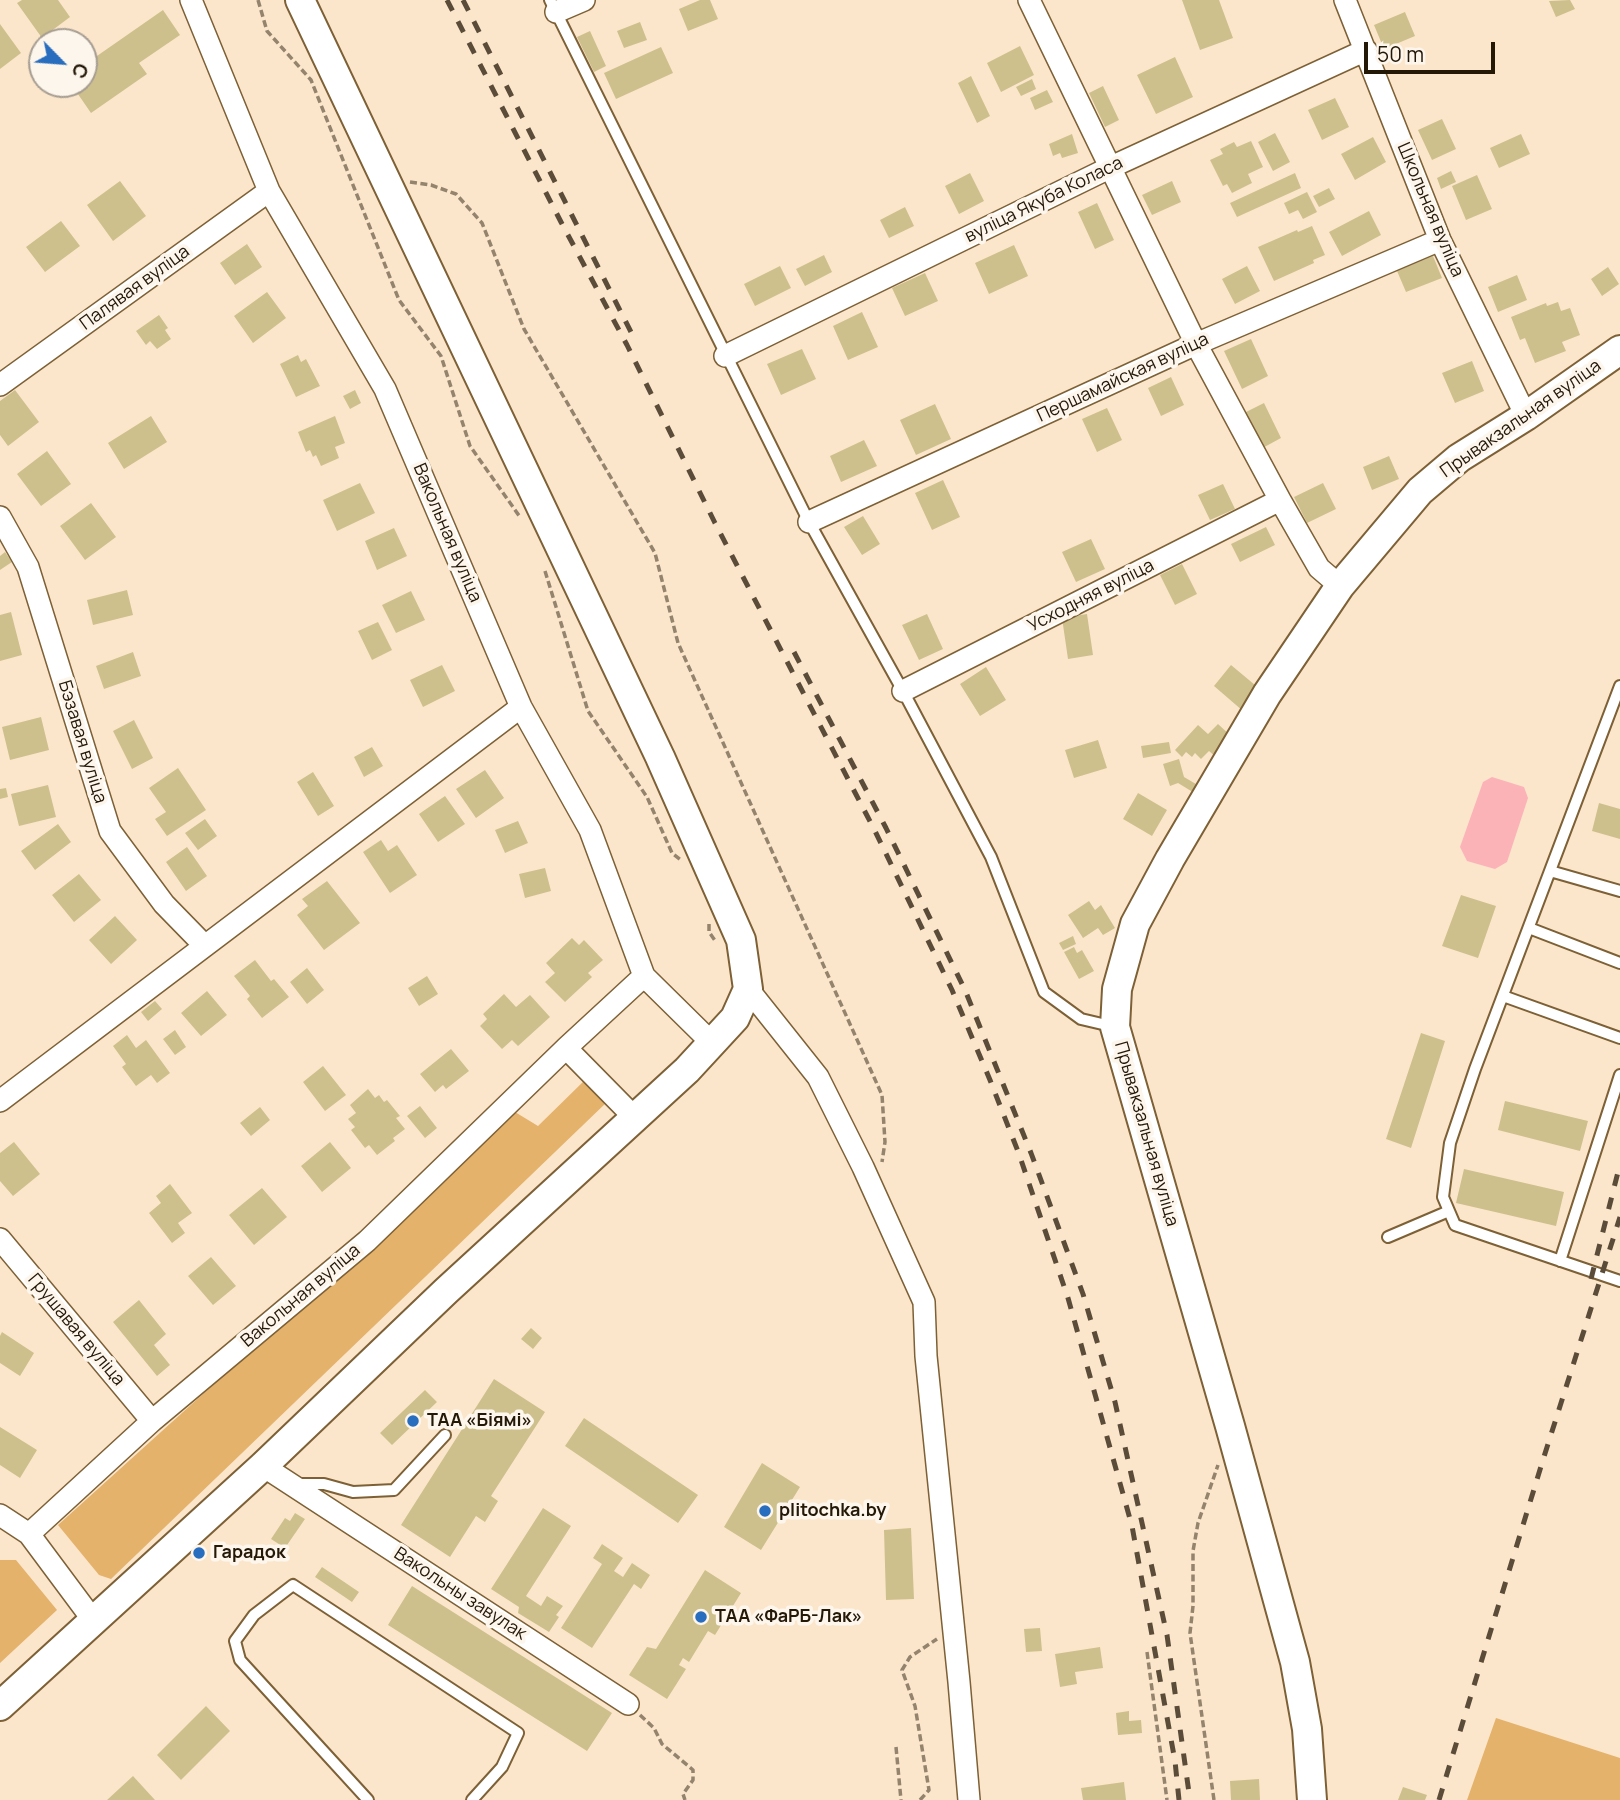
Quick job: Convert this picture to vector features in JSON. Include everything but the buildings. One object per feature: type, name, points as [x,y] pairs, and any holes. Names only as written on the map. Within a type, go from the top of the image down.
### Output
[{"type":"main road","points":[[0,1706],[263,1466],[446,1292],[687,1070],[735,1018],[748,989],[741,940],[660,757],[300,0]]},
{"type":"main road","name":"Прывакзальная вуліца","points":[[1312,1800],[1307,1729],[1295,1662],[1234,1439],[1115,1027],[1117,989],[1135,924],[1170,859],[1267,694],[1340,586],[1420,491],[1459,458],[1620,350]]},
{"type":"street","name":"Вакольная вуліца","points":[[29,1534],[152,1420],[367,1241],[644,976],[590,830],[521,707],[385,389],[270,191],[191,0]]},
{"type":"street","points":[[553,6],[584,0]]},
{"type":"street","points":[[1029,0],[1196,344],[1319,568],[1340,586]]},
{"type":"street","name":"Школьная вуліца","points":[[1345,0],[1440,240],[1525,416]]},
{"type":"street","name":"вуліца Якуба Коласа","points":[[725,356],[1109,167],[1366,50]]},
{"type":"street","name":"Палявая вуліца","points":[[0,385],[270,191]]},
{"type":"street","name":"Першамайская вуліца","points":[[809,522],[1196,344],[1440,240]]},
{"type":"street","name":"Усходняя вуліца","points":[[903,691],[1280,500]]},
{"type":"street","name":"Бэзавая вуліца","points":[[0,517],[27,567],[110,831],[164,904],[204,945]]},
{"type":"street","points":[[0,1101],[521,707]]},
{"type":"street","points":[[644,976],[712,1043]]},
{"type":"street","points":[[748,989],[818,1077],[863,1167],[924,1302],[926,1356],[969,1800]]},
{"type":"street","points":[[566,1048],[634,1117]]},
{"type":"street","name":"Грушавая вуліца","points":[[0,1239],[152,1420]]},
{"type":"street","name":"Вакольны завулак","points":[[263,1466],[628,1704]]},
{"type":"street","points":[[0,1515],[29,1534],[93,1620]]},
{"type":"lane","points":[[553,6],[809,522],[991,857],[1044,992],[1081,1019],[1115,1027]]},
{"type":"lane","points":[[1620,686],[1450,1143],[1443,1197],[1455,1225],[1620,1281]]},
{"type":"lane","points":[[1550,871],[1620,891]]},
{"type":"lane","points":[[1529,928],[1620,963]]},
{"type":"lane","points":[[1503,996],[1620,1038]]},
{"type":"lane","points":[[1560,1261],[1620,1075]]},
{"type":"lane","points":[[1388,1237],[1449,1211]]},
{"type":"lane","points":[[291,1485],[324,1484],[353,1492],[394,1490],[445,1435]]},
{"type":"lane","points":[[368,1800],[240,1660],[235,1641],[254,1615],[293,1585],[518,1733],[502,1767],[472,1800]]},
{"type":"path","points":[[258,0],[267,31],[311,80],[399,300],[441,356],[470,446],[521,519]]},
{"type":"path","points":[[385,178],[431,185],[456,194],[482,223],[524,329],[655,553],[678,643],[882,1095],[885,1142],[882,1165]]},
{"type":"path","points":[[543,566],[588,711],[647,796],[671,853],[689,867]]},
{"type":"path","points":[[708,919],[709,932],[717,943]]},
{"type":"path","points":[[1214,1800],[1190,1633],[1193,1551],[1198,1523],[1218,1462]]},
{"type":"path","points":[[920,1800],[929,1790],[915,1706],[902,1670],[910,1657],[954,1628]]},
{"type":"path","points":[[1147,1652],[1167,1800]]},
{"type":"path","points":[[628,1704],[654,1728],[662,1744],[693,1770],[693,1780],[683,1794],[685,1800]]},
{"type":"path","points":[[896,1747],[901,1800]]},
{"type":"shaded area","points":[[1492,777],[1524,787],[1528,798],[1507,862],[1495,869],[1467,861],[1460,847],[1483,782]]},
{"type":"shaded area","points":[[587,1078],[607,1102],[111,1579],[99,1575],[58,1525],[515,1112],[538,1126]]},
{"type":"shaded area","points":[[0,1560],[16,1560],[57,1610],[0,1663]]},
{"type":"shaded area","points":[[1496,1718],[1620,1758],[1620,1800],[1467,1800]]},
{"type":"railway","points":[[447,0],[875,831],[952,990],[990,1080],[1019,1154],[1068,1298],[1132,1526],[1175,1761],[1179,1800]]},
{"type":"railway","points":[[463,0],[635,340]]},
{"type":"railway","points":[[794,652],[886,828],[965,990],[1031,1153],[1083,1294],[1115,1402],[1167,1635],[1190,1800]]},
{"type":"railway","points":[[1591,1279],[1620,1164]]},
{"type":"railway","points":[[1439,1800],[1620,1217]]},
{"type":"place","name":"ТАА «Біямі»","points":[[413,1421]]},
{"type":"place","name":"plitochka.by","points":[[765,1511]]},
{"type":"place","name":"Гарадок","points":[[199,1553]]},
{"type":"place","name":"ТАА «ФаРБ-Лак»","points":[[701,1617]]}]
